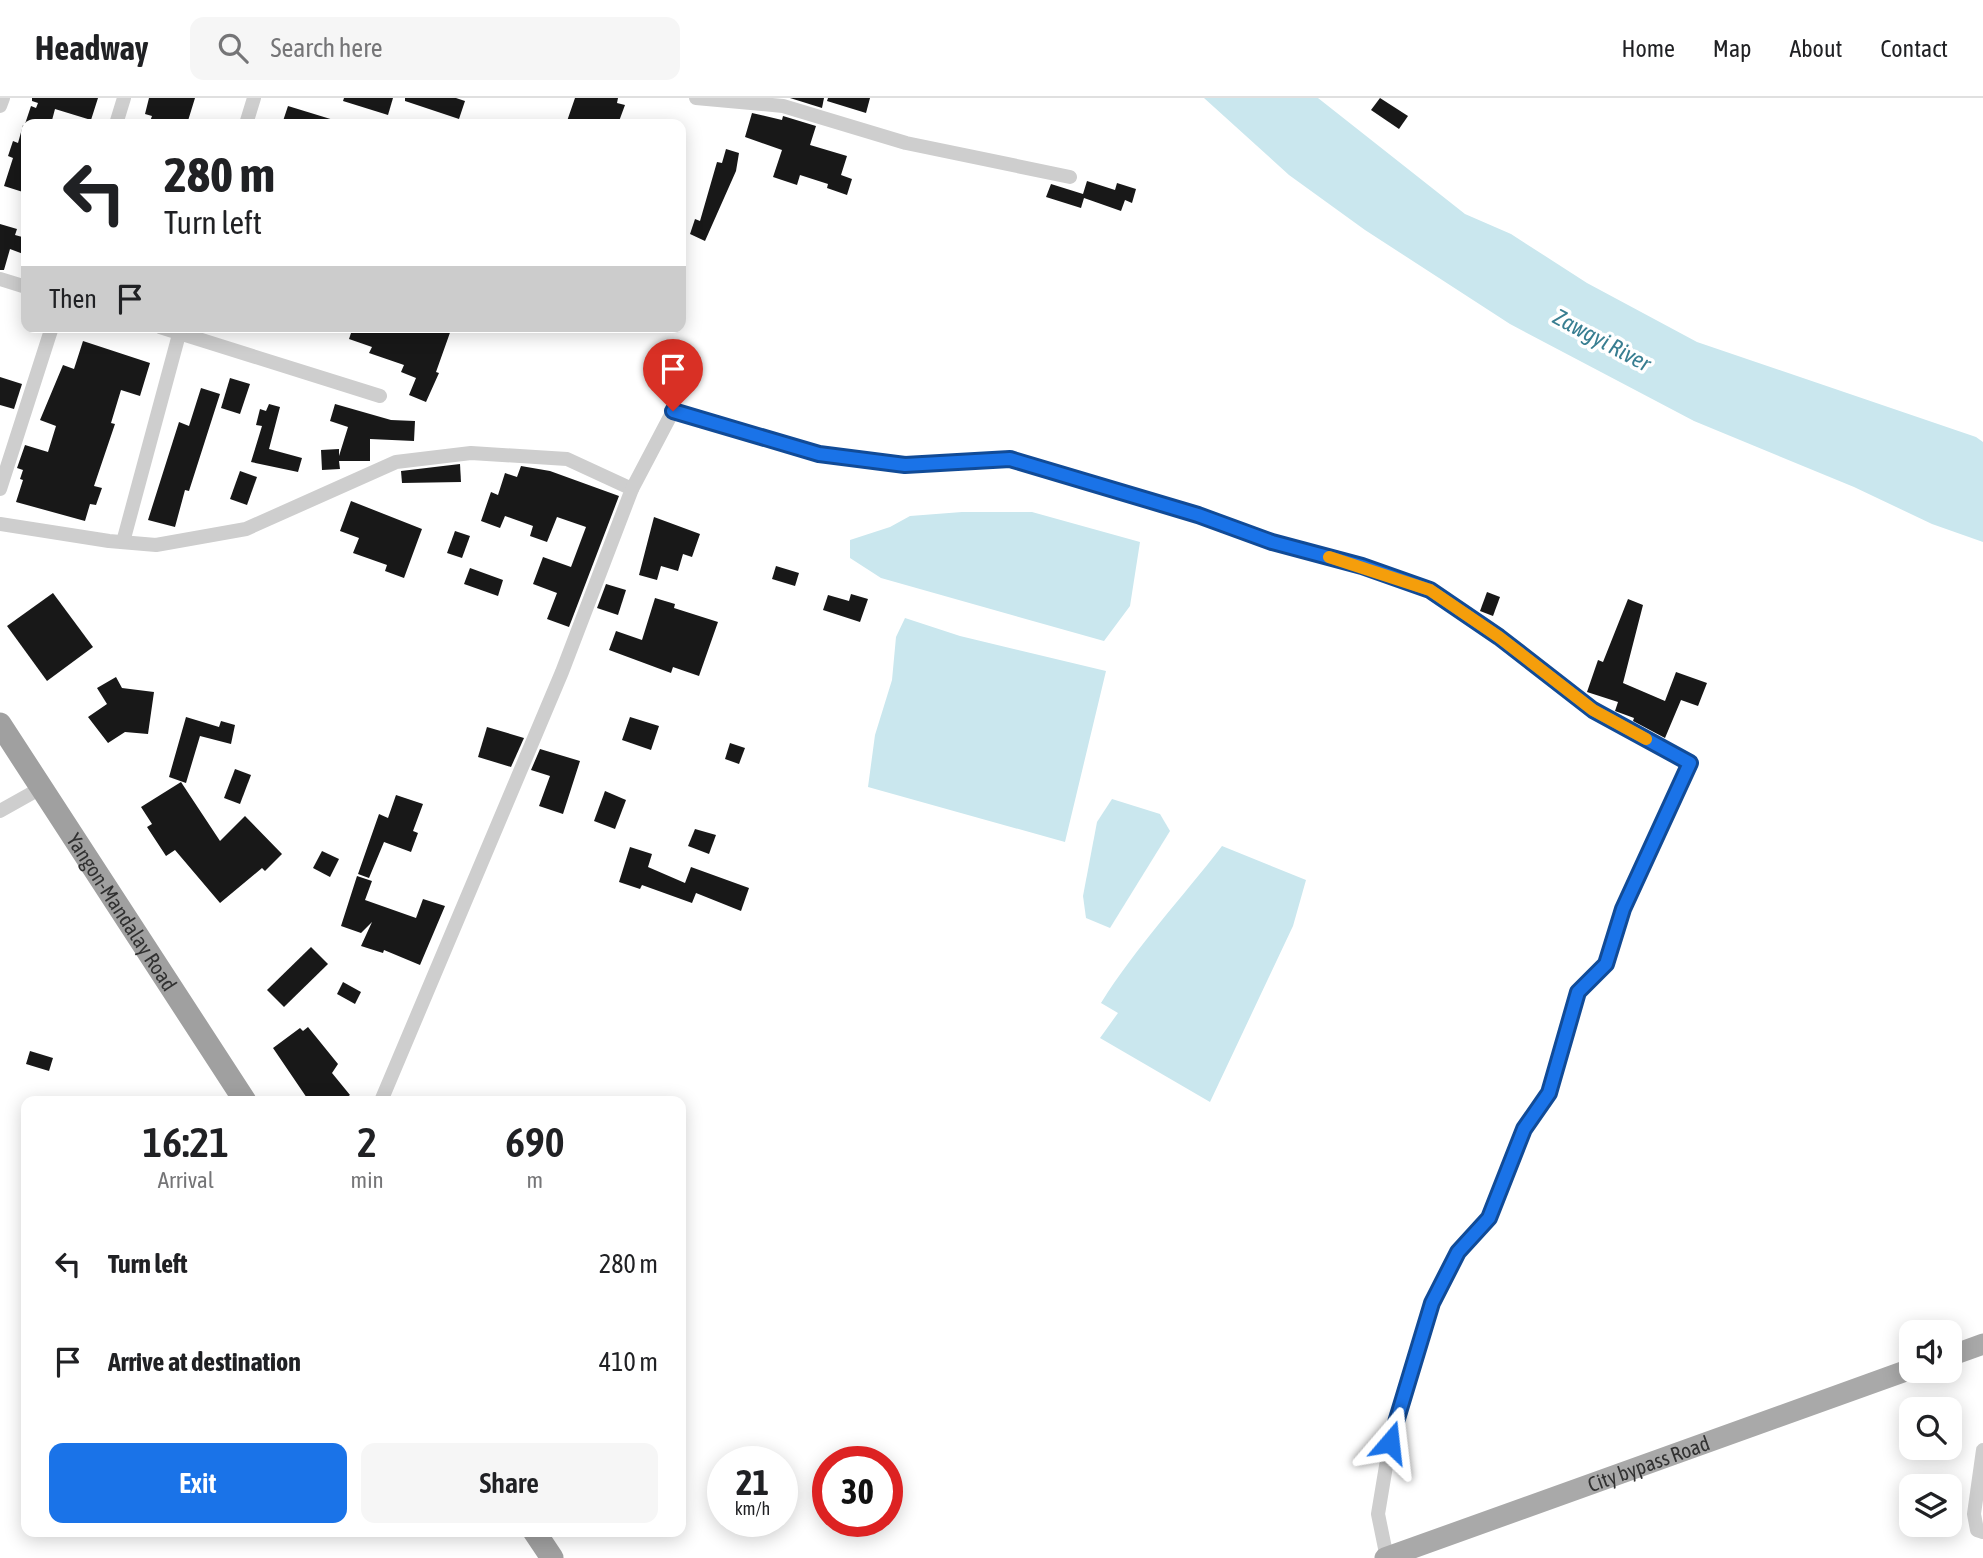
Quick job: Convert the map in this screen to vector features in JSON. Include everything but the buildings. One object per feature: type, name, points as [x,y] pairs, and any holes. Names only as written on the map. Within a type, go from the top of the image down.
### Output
[{"type":"highway","name":"Yangon-Mandalay Road","points":[[0,724],[242,1096]]},
{"type":"highway","points":[[538,1537],[552,1558]]},
{"type":"main road","points":[[1962,1352],[1983,1344]]},
{"type":"main road","name":"City bypass Road","points":[[1386,1558],[1899,1373]]},
{"type":"street","points":[[0,106],[2,98]]},
{"type":"street","points":[[118,119],[124,98]]},
{"type":"street","points":[[248,119],[254,98]]},
{"type":"street","points":[[696,98],[783,106],[906,143],[1070,177]]},
{"type":"street","points":[[0,279],[21,285]]},
{"type":"street","points":[[0,489],[50,333]]},
{"type":"street","points":[[123,542],[179,333]]},
{"type":"street","points":[[189,333],[380,396]]},
{"type":"street","points":[[383,1096],[562,672],[632,489],[673,411],[819,454],[905,465],[1010,459],[1198,515],[1272,542],[1362,566],[1430,590],[1499,637],[1593,710],[1690,763],[1623,909],[1606,964],[1578,992],[1549,1093],[1524,1129],[1489,1218],[1458,1252],[1432,1303],[1390,1442],[1378,1514],[1386,1558]]},
{"type":"street","points":[[0,524],[156,545],[246,529],[396,461],[471,453],[567,459],[632,489]]},
{"type":"street","points":[[0,811],[41,788]]},
{"type":"street","points":[[1983,1450],[1975,1514],[1977,1530],[1983,1532]]},
{"type":"water","name":"Zawgyi River","points":[[1204,98],[1318,98],[1465,214],[1511,234],[1587,283],[1697,342],[1976,437],[1983,442],[1983,542],[1932,524],[1854,487],[1694,421],[1510,324],[1365,230],[1289,175]]},
{"type":"water","points":[[962,512],[1032,512],[1140,542],[1130,606],[1104,641],[881,578],[850,558],[850,540],[890,527],[910,516]]},
{"type":"water","points":[[905,618],[960,636],[1106,671],[1065,842],[868,787],[875,735],[892,680],[896,637]]},
{"type":"water","points":[[1112,799],[1160,814],[1170,831],[1110,928],[1086,918],[1083,896],[1097,822]]},
{"type":"water","points":[[1222,846],[1306,880],[1293,926],[1210,1102],[1100,1038],[1118,1013],[1101,1003],[1144,942]]},
{"type":"slow traffic","points":[[1329,557],[1430,590],[1499,637],[1593,710],[1646,739]]},
{"type":"route","points":[[673,411],[819,454],[905,465],[1010,459],[1198,515],[1272,542],[1362,566],[1430,590],[1499,637],[1593,710],[1690,763],[1623,909],[1606,964],[1578,992],[1549,1093],[1524,1129],[1489,1218],[1458,1252],[1432,1303],[1390,1442]]}]
